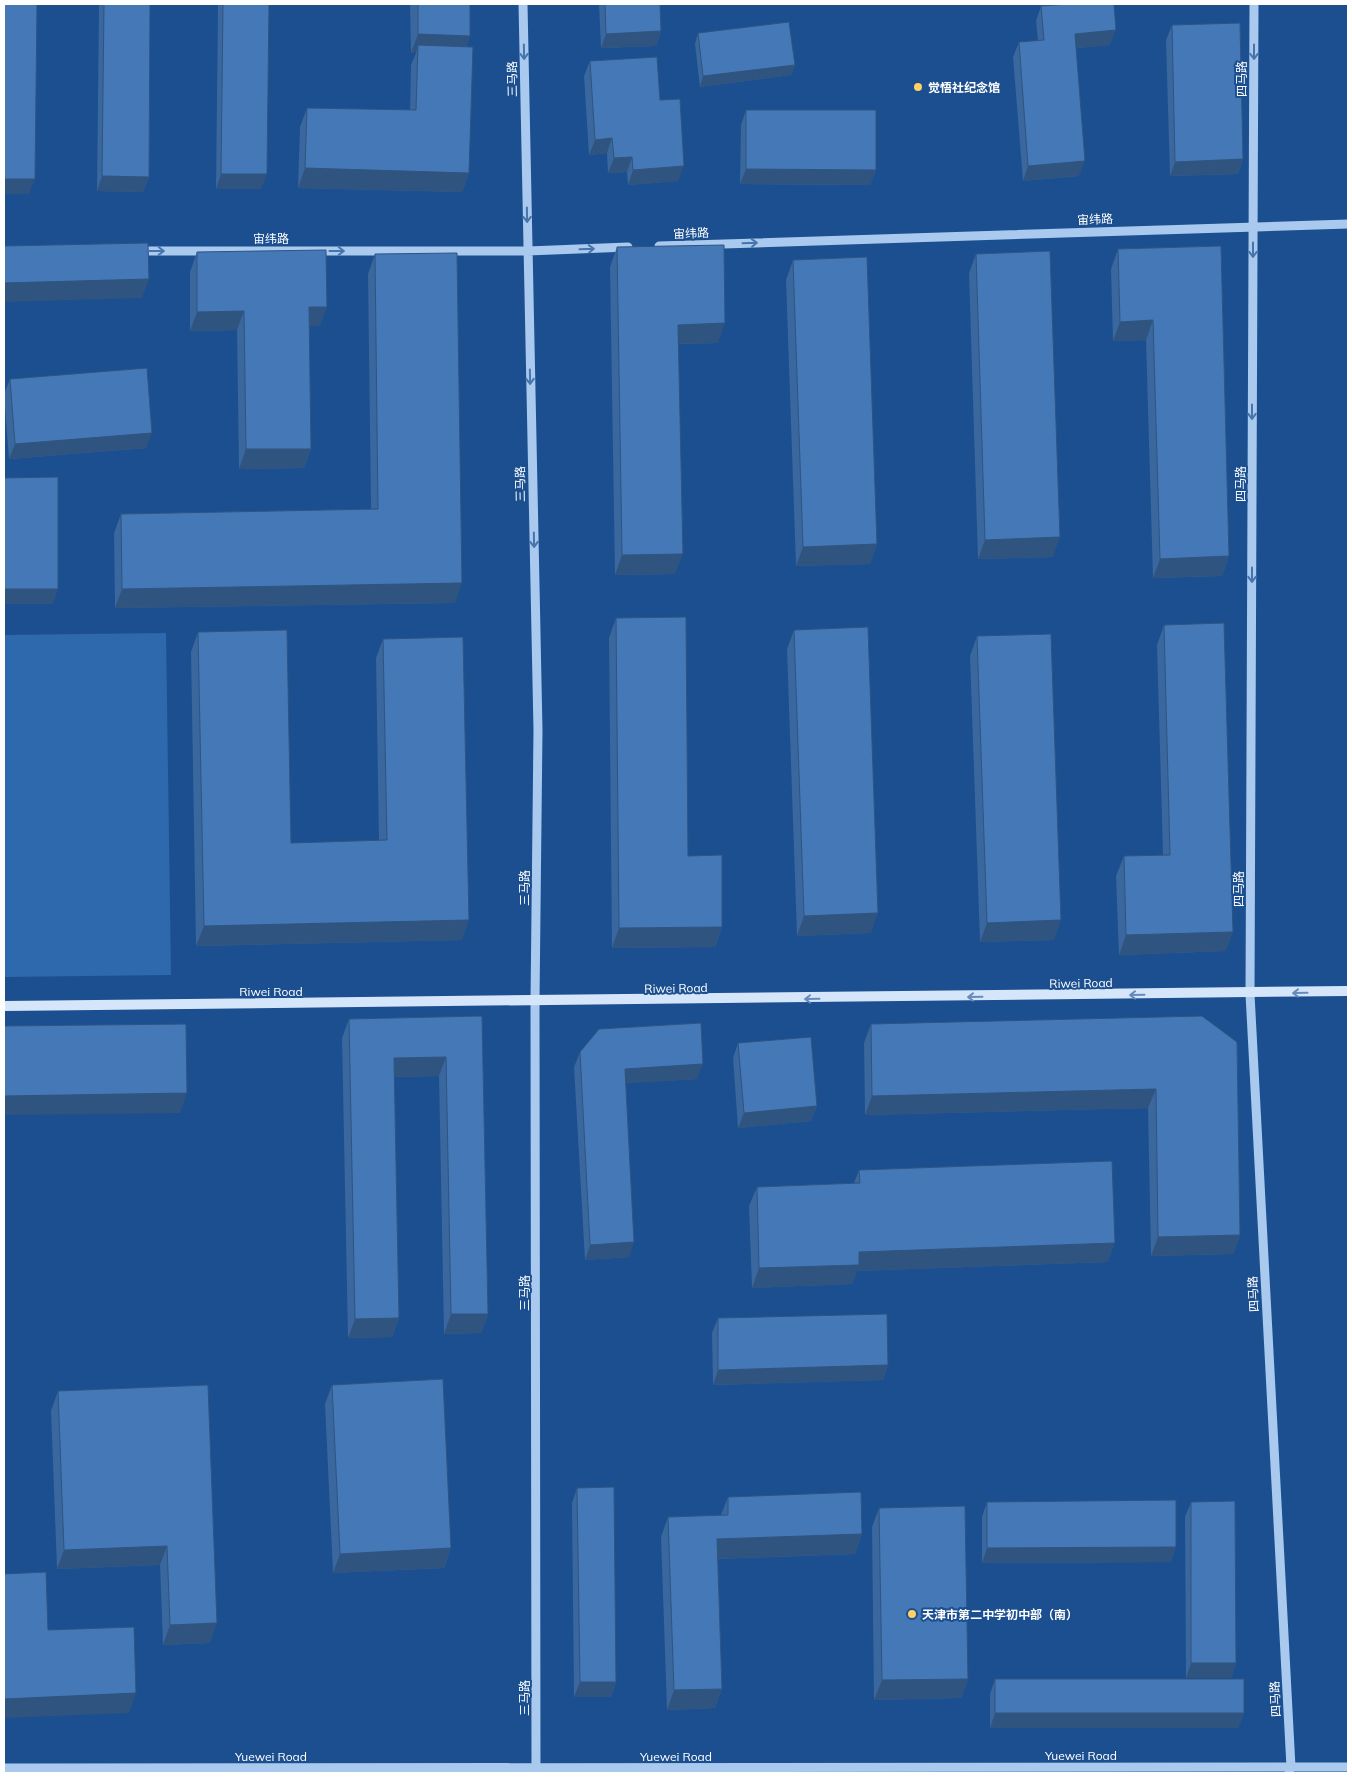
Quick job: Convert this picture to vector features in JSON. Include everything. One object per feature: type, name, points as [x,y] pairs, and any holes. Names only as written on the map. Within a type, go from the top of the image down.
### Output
[{"type":"main road","name":"Riwei Road","points":[[4,1006],[535,1002],[1348,992]]},
{"type":"street","name":"三马路","points":[[523,4],[538,730],[535,1002],[537,1771]]},
{"type":"street","name":"四马路","points":[[1254,4],[1250,994],[1290,1770]]},
{"type":"street","name":"宙纬路","points":[[647,247],[1348,224]]},
{"type":"street","name":"宙纬路","points":[[122,251],[528,251],[637,247]]},
{"type":"street","name":"Yuewei Road","points":[[4,1768],[537,1771],[1290,1770],[1348,1767]]},
{"type":"shaded area","points":[[166,633],[171,975],[4,977],[4,635]]},
{"type":"building","points":[[4,4],[37,4],[35,179],[4,179]]},
{"type":"building","points":[[104,4],[150,4],[149,177],[102,176]]},
{"type":"building","points":[[223,4],[269,4],[267,174],[221,174]]},
{"type":"building","points":[[418,4],[470,4],[470,36],[418,34]]},
{"type":"building","points":[[605,4],[660,4],[661,31],[606,34]]},
{"type":"building","points":[[1114,4],[1116,30],[1075,34],[1085,161],[1028,166],[1019,42],[1044,40],[1041,6]]},
{"type":"building","points":[[789,22],[795,65],[703,76],[698,33]]},
{"type":"building","points":[[1240,23],[1243,159],[1175,162],[1172,25]]},
{"type":"building","points":[[418,45],[473,47],[469,173],[305,168],[307,108],[416,110]]},
{"type":"building","points":[[657,57],[660,100],[680,99],[684,166],[633,170],[632,157],[614,158],[612,138],[595,140],[590,61]]},
{"type":"building","points":[[746,110],[876,110],[876,170],[746,169]]},
{"type":"building","points":[[148,243],[149,279],[4,283],[4,246]]},
{"type":"building","points":[[724,245],[725,323],[678,325],[683,554],[622,555],[617,247]]},
{"type":"building","points":[[1221,246],[1229,556],[1160,559],[1153,320],[1120,322],[1118,249]]},
{"type":"building","points":[[326,250],[327,307],[309,307],[311,449],[246,449],[244,311],[197,312],[197,252]]},
{"type":"building","points":[[1050,251],[1060,537],[985,540],[976,254]]},
{"type":"building","points":[[457,253],[462,583],[122,589],[121,514],[378,509],[375,254]]},
{"type":"building","points":[[867,257],[877,544],[803,547],[793,260]]},
{"type":"building","points":[[147,368],[152,433],[15,444],[10,379]]},
{"type":"building","points":[[58,477],[58,589],[4,589],[4,478]]},
{"type":"building","points":[[686,617],[688,856],[722,855],[722,927],[619,928],[616,618]]},
{"type":"building","points":[[1224,623],[1233,932],[1126,935],[1124,856],[1170,855],[1164,625]]},
{"type":"building","points":[[868,627],[878,913],[804,916],[794,630]]},
{"type":"building","points":[[287,630],[291,843],[387,840],[383,639],[463,637],[469,920],[204,926],[198,632]]},
{"type":"building","points":[[1051,634],[1061,920],[987,923],[977,636]]},
{"type":"building","points":[[482,1016],[488,1314],[451,1314],[446,1057],[394,1058],[399,1318],[355,1319],[349,1019]]},
{"type":"building","points":[[1202,1016],[1237,1042],[1240,1235],[1158,1237],[1156,1089],[872,1096],[871,1024]]},
{"type":"building","points":[[701,1023],[703,1064],[625,1069],[634,1242],[590,1245],[580,1052],[599,1029]]},
{"type":"building","points":[[186,1024],[187,1093],[4,1096],[4,1026]]},
{"type":"building","points":[[811,1037],[817,1106],[744,1113],[738,1043]]},
{"type":"building","points":[[1112,1161],[1115,1243],[859,1252],[859,1265],[759,1268],[757,1187],[860,1183],[859,1170]]},
{"type":"building","points":[[887,1314],[888,1365],[718,1370],[718,1318]]},
{"type":"building","points":[[443,1379],[451,1548],[340,1554],[332,1385]]},
{"type":"building","points":[[208,1385],[217,1623],[170,1625],[167,1546],[64,1550],[58,1391]]},
{"type":"building","points":[[614,1487],[616,1682],[580,1682],[577,1488]]},
{"type":"building","points":[[861,1492],[862,1534],[717,1539],[722,1689],[674,1690],[668,1517],[728,1515],[728,1497]]},
{"type":"building","points":[[1176,1500],[1176,1547],[987,1548],[987,1502]]},
{"type":"building","points":[[1235,1501],[1236,1663],[1191,1663],[1191,1502]]},
{"type":"building","points":[[965,1506],[968,1679],[882,1680],[879,1508]]},
{"type":"building","points":[[46,1572],[48,1630],[134,1627],[136,1693],[4,1699],[4,1574]]},
{"type":"building","points":[[995,1679],[1244,1679],[1244,1713],[995,1713]]},
{"type":"place","name":"觉悟社纪念馆","points":[[918,87]]},
{"type":"place","name":"天津市第二中学初中部（南）","points":[[912,1614]]}]
